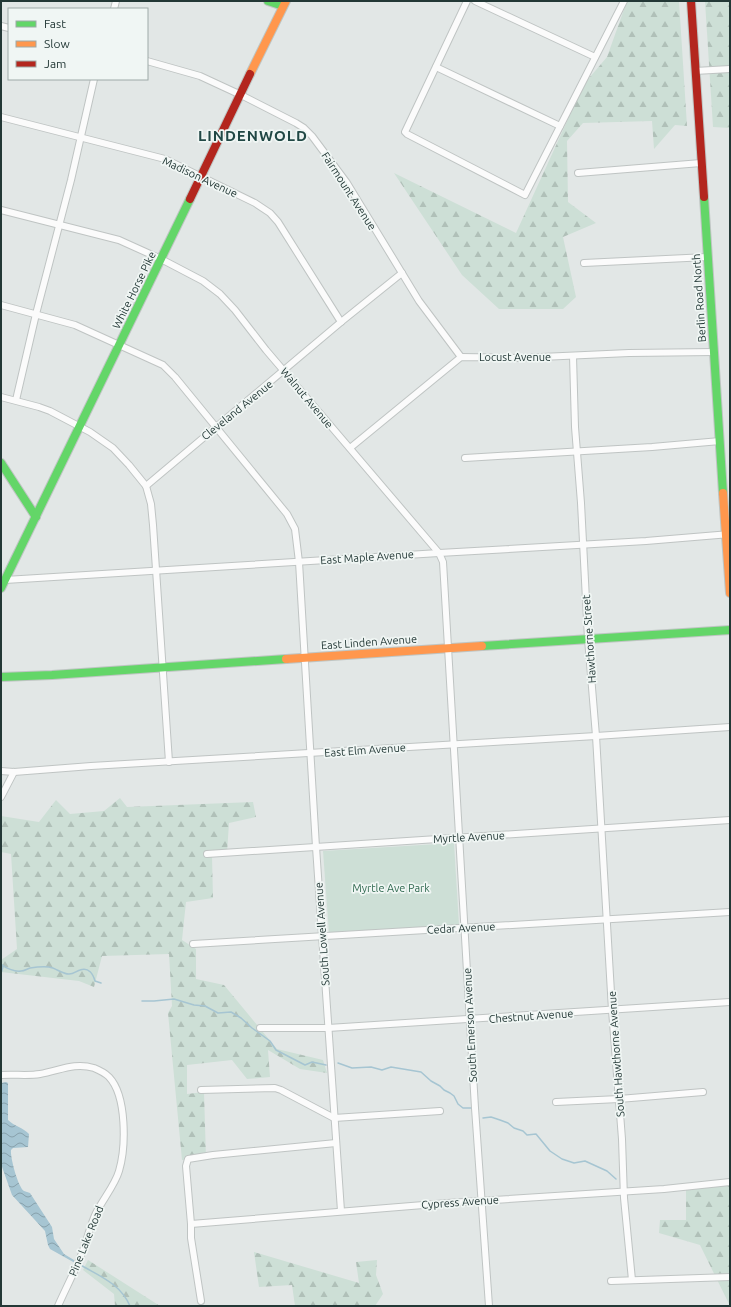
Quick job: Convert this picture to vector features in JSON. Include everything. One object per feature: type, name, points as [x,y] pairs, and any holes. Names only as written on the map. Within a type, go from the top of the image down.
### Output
[{"type":"main road","points":[[268,1],[285,3]]},
{"type":"main road","name":"Berlin Road North","points":[[691,1],[720,441],[728,534],[730,594]]},
{"type":"main road","name":"White Horse Pike","points":[[3,584],[285,3]]},
{"type":"main road","points":[[1,463],[36,517]]},
{"type":"main road","name":"East Linden Avenue","points":[[5,677],[730,630]]},
{"type":"street","points":[[467,1],[405,132],[406,134],[525,194],[624,1]]},
{"type":"street","points":[[476,1],[595,57]]},
{"type":"street","name":"Fairmount Avenue","points":[[148,61],[200,76],[241,95],[304,128],[312,136],[347,183],[419,301],[462,357]]},
{"type":"street","points":[[436,67],[560,126]]},
{"type":"street","points":[[695,71],[730,69]]},
{"type":"street","points":[[16,400],[36,314],[60,225],[94,80]]},
{"type":"street","name":"Madison Avenue","points":[[1,117],[165,159],[255,203],[270,213],[278,222],[341,322]]},
{"type":"street","points":[[578,173],[701,163]]},
{"type":"street","name":"Walnut Avenue","points":[[1,210],[119,240],[161,259],[203,281],[220,294],[439,553]]},
{"type":"street","points":[[584,263],[708,257]]},
{"type":"street","name":"Cleveland Avenue","points":[[146,486],[341,322],[402,273]]},
{"type":"street","points":[[1,305],[75,325],[163,365],[175,377],[215,428]]},
{"type":"street","name":"Locust Avenue","points":[[462,357],[519,358],[714,352]]},
{"type":"street","name":"Hawthorne Street","points":[[573,356],[575,427],[581,503],[588,640],[602,828]]},
{"type":"street","points":[[350,448],[462,357]]},
{"type":"street","points":[[1,397],[45,409],[102,439],[130,465],[146,486],[151,504],[169,762]]},
{"type":"street","name":"South Lowell Avenue","points":[[215,428],[286,514],[293,526],[299,562],[316,847],[341,1211]]},
{"type":"street","points":[[464,458],[652,447],[720,441]]},
{"type":"street","name":"East Maple Avenue","points":[[3,584],[156,571],[439,553],[646,542],[728,534]]},
{"type":"street","name":"South Emerson Avenue","points":[[439,553],[443,562],[458,838],[489,1306]]},
{"type":"street","name":"East Elm Avenue","points":[[1,771],[14,772],[730,727]]},
{"type":"street","points":[[1,797],[14,772]]},
{"type":"street","name":"Myrtle Avenue","points":[[207,854],[730,820]]},
{"type":"street","name":"South Hawthorne Avenue","points":[[602,828],[624,1192],[632,1280]]},
{"type":"street","name":"Cedar Avenue","points":[[193,944],[730,912]]},
{"type":"street","name":"Chestnut Avenue","points":[[260,1028],[328,1028],[730,1002]]},
{"type":"street","name":"Pine Lake Road","points":[[1,1075],[40,1074],[66,1067],[85,1066],[101,1071],[109,1076],[114,1082],[118,1092],[124,1134],[120,1171],[116,1181],[104,1198],[96,1215],[79,1260],[58,1306]]},
{"type":"street","points":[[201,1090],[275,1088],[334,1118],[440,1110]]},
{"type":"street","points":[[556,1102],[619,1099],[703,1092]]},
{"type":"street","points":[[201,1301],[190,1238],[191,1224],[186,1166],[188,1159],[336,1143]]},
{"type":"street","name":"Cypress Avenue","points":[[191,1224],[482,1200],[664,1189],[730,1182]]},
{"type":"street","points":[[611,1281],[730,1277]]},
{"type":"green space","points":[[627,1],[679,1],[687,126],[675,125],[654,149],[652,121],[583,123],[567,141],[568,202],[596,223],[563,237],[576,297],[563,309],[499,309],[462,275],[394,173],[516,233],[584,84],[607,57]]},
{"type":"green space","points":[[705,1],[730,1],[730,128],[713,127]]},
{"type":"green space","points":[[120,798],[127,807],[253,802],[256,817],[229,823],[227,853],[212,856],[213,898],[186,902],[182,940],[196,949],[196,979],[224,985],[277,1049],[323,1060],[327,1073],[300,1069],[268,1050],[270,1077],[247,1079],[232,1060],[187,1065],[187,1094],[204,1092],[206,1158],[182,1160],[168,1013],[172,1006],[169,954],[102,956],[94,987],[79,981],[1,972],[1,960],[17,949],[11,854],[1,852],[1,816],[39,822],[56,800],[70,814],[104,811]]},
{"type":"green space","name":"Myrtle Ave Park","points":[[454,843],[459,925],[329,933],[323,851]]},
{"type":"green space","points":[[730,1184],[730,1306],[700,1245],[659,1233],[660,1220],[686,1220],[686,1187]]},
{"type":"green space","points":[[254,1252],[359,1283],[356,1262],[377,1260],[376,1275],[383,1294],[375,1306],[295,1306],[292,1285],[259,1287]]},
{"type":"green space","points":[[88,1260],[160,1306],[115,1306],[114,1294],[83,1270]]},
{"type":"water","points":[[1,1083],[8,1083],[8,1120],[29,1134],[28,1147],[13,1148],[11,1150],[17,1178],[24,1191],[30,1193],[52,1227],[54,1239],[64,1254],[74,1260],[75,1263],[50,1249],[45,1231],[12,1195],[1,1164]]},
{"type":"waterway","points":[[1,964],[16,971],[47,967],[72,974],[86,969],[92,974],[95,981],[101,983]]},
{"type":"waterway","points":[[1,973],[3,967]]},
{"type":"waterway","points":[[142,1001],[174,999],[194,1005],[205,1006],[218,1013],[231,1012],[270,1041],[276,1050],[305,1065],[312,1062],[326,1065]]},
{"type":"waterway","points":[[338,1063],[352,1068],[371,1067],[382,1070],[391,1067],[421,1072],[431,1081],[454,1096],[458,1104],[463,1108],[472,1108]]},
{"type":"waterway","points":[[483,1118],[491,1117],[508,1123],[514,1128],[523,1131],[527,1135],[536,1134],[550,1151],[562,1159],[574,1163],[585,1161],[607,1171],[616,1179]]},
{"type":"waterway","points":[[79,1264],[101,1276],[115,1286],[121,1291],[130,1306]]},
{"type":"traffic: fast","points":[[268,1],[283,6]]},
{"type":"traffic: fast","points":[[704,197],[723,493]]},
{"type":"traffic: fast","points":[[1,588],[190,199]]},
{"type":"traffic: fast","points":[[1,463],[36,517]]},
{"type":"traffic: fast","points":[[482,646],[730,630]]},
{"type":"traffic: fast","points":[[1,677],[52,675],[286,659]]},
{"type":"traffic: slow","points":[[250,74],[286,1]]},
{"type":"traffic: slow","points":[[723,493],[730,593]]},
{"type":"traffic: slow","points":[[286,659],[482,646]]},
{"type":"traffic: jam","points":[[691,1],[704,197]]},
{"type":"traffic: jam","points":[[190,199],[250,74]]},
{"type":"district","name":"LINDENWOLD","points":[[253,135]]}]
